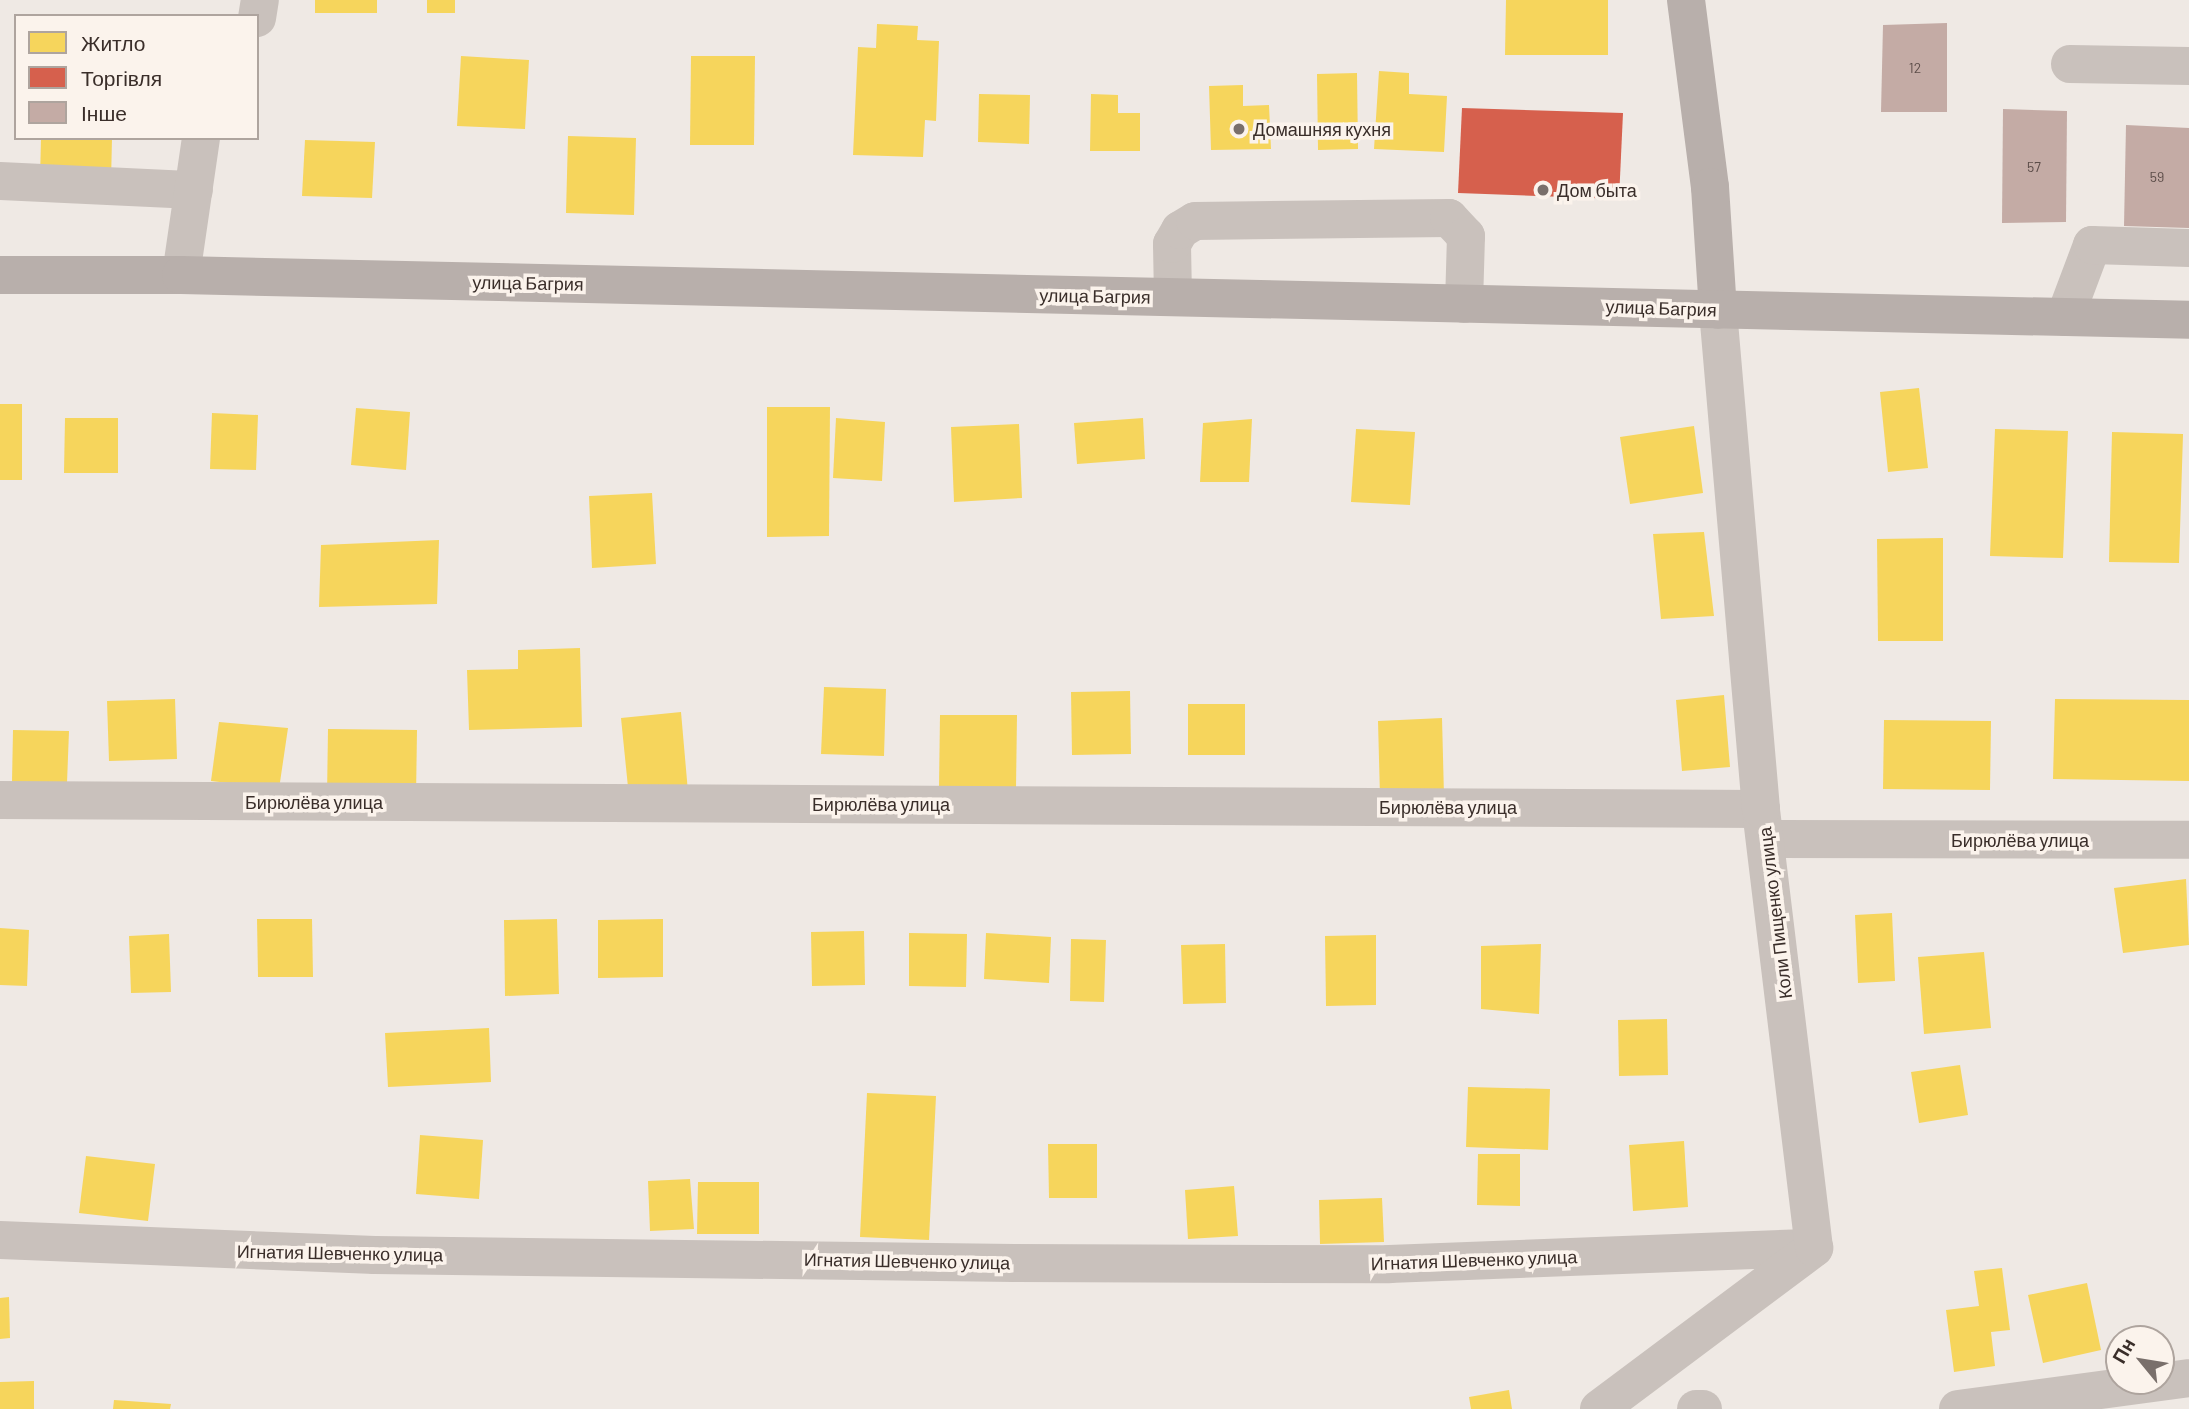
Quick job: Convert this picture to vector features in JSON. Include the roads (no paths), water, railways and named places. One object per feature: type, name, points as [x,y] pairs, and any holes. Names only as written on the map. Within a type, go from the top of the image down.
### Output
[{"type":"main road","points":[[1686,0],[1710,187],[1718,310]]},
{"type":"main road","name":"улица Багрия","points":[[0,275],[181,275],[2189,320]]},
{"type":"street","points":[[2070,64],[2189,66]]},
{"type":"street","points":[[181,275],[201,140]]},
{"type":"street","points":[[0,181],[194,190]]},
{"type":"street","points":[[1173,297],[1172,244],[1180,230],[1195,221],[1449,218],[1466,236],[1464,304]]},
{"type":"street","points":[[2065,317],[2092,246],[2189,248]]},
{"type":"street","name":"Коли Пищенко улица","points":[[1718,310],[1764,824],[1814,1248]]},
{"type":"street","name":"Бирюлёва улица","points":[[0,800],[1764,824],[2189,840]]},
{"type":"street","name":"Игнатия Шевченко улица","points":[[0,1240],[375,1255],[1014,1263],[1389,1264],[1814,1248]]},
{"type":"street","points":[[1599,1409],[1814,1248]]},
{"type":"street","points":[[1958,1409],[2189,1378]]},
{"type":"street","points":[[1696,1409],[1703,1409]]},
{"type":"place","name":"Домашняя кухня","points":[[1239,129]]},
{"type":"place","name":"Дом быта","points":[[1543,190]]}]
